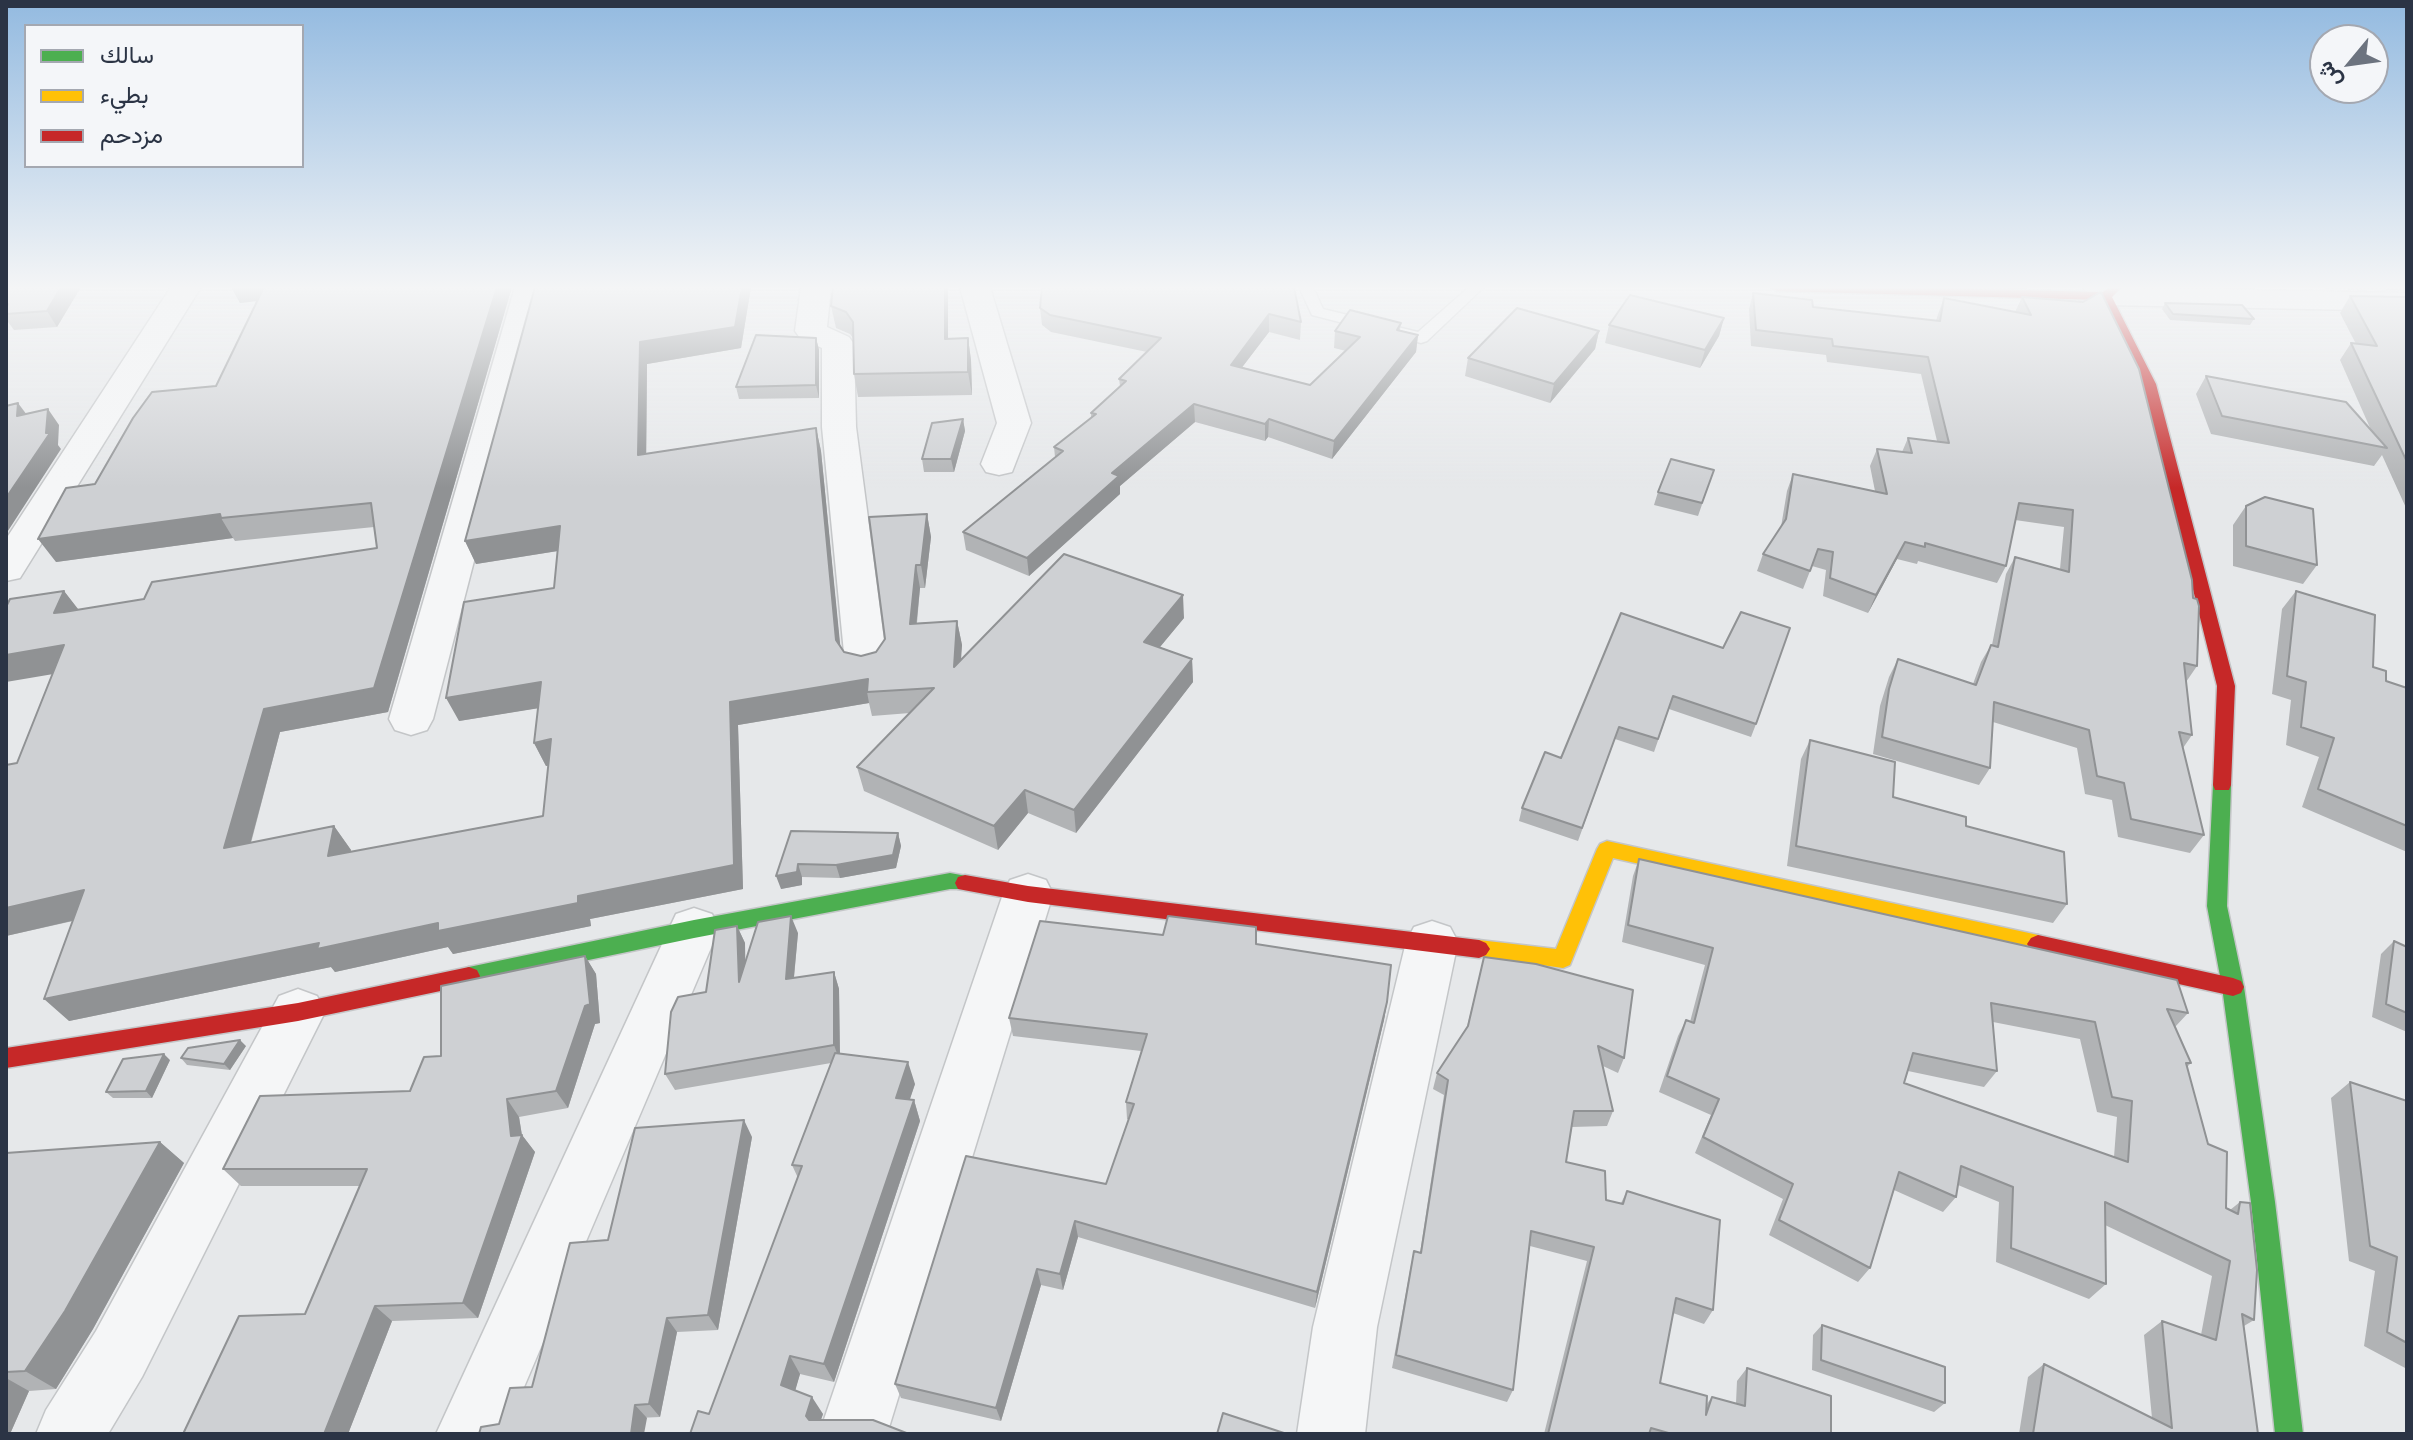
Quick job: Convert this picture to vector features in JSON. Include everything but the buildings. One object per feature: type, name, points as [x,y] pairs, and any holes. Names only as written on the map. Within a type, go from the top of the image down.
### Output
[{"type":"main road","points":[[2136,354],[2149,384],[2226,686],[2217,906],[2233,987],[2263,1202],[2289,1434]]},
{"type":"main road","points":[[6,1058],[298,1012],[694,929],[950,881],[1028,894],[1563,959],[1607,849],[2233,987]]},
{"type":"street","points":[[6,569],[143,354]]},
{"type":"street","points":[[411,719],[511,354]]},
{"type":"street","points":[[838,354],[839,427],[866,663]]},
{"type":"street","points":[[994,354],[1014,423],[999,464]]},
{"type":"street","points":[[853,1434],[1028,894]]},
{"type":"street","points":[[470,1434],[694,929]]},
{"type":"street","points":[[1331,1434],[1345,1327],[1432,942]]},
{"type":"street","points":[[70,1434],[119,1354],[298,1012]]},
{"type":"traffic: fast","points":[[2222,785],[2217,906],[2233,987],[2263,1202],[2289,1434]]},
{"type":"traffic: fast","points":[[469,976],[694,929],[950,881],[965,883]]},
{"type":"traffic: slow","points":[[1479,949],[1563,959],[1607,849],[2038,944]]},
{"type":"traffic: jam","points":[[2134,354],[2149,384],[2226,686],[2222,785]]},
{"type":"traffic: jam","points":[[965,883],[1028,894],[1479,949]]},
{"type":"traffic: jam","points":[[2038,944],[2233,987]]},
{"type":"traffic: jam","points":[[6,1058],[298,1012],[469,976]]}]
